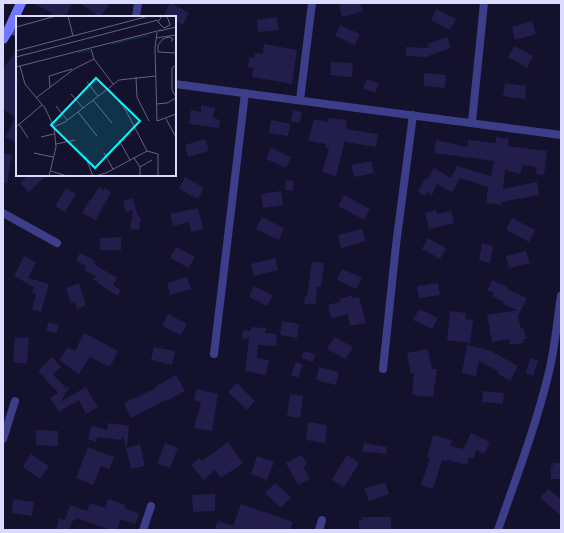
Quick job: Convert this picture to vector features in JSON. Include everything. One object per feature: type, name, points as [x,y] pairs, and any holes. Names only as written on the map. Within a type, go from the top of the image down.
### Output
[{"type":"main road","points":[[17,16],[21,3]]},
{"type":"main road","points":[[3,39],[13,31],[16,20]]},
{"type":"street","points":[[136,16],[138,3]]},
{"type":"street","points":[[300,100],[312,3]]},
{"type":"street","points":[[472,122],[484,3]]},
{"type":"street","points":[[176,84],[472,122],[561,135]]},
{"type":"street","points":[[214,354],[245,93]]},
{"type":"street","points":[[383,369],[395,253],[412,115]]},
{"type":"street","points":[[3,213],[57,243]]},
{"type":"street","points":[[498,530],[535,423],[549,371],[561,296]]},
{"type":"street","points":[[3,439],[15,401]]},
{"type":"street","points":[[143,530],[151,506]]},
{"type":"street","points":[[319,530],[322,520]]},
{"type":"building","points":[[33,3],[72,3],[66,16],[53,16],[51,15],[52,13]]},
{"type":"building","points":[[80,3],[110,3],[101,16]]},
{"type":"building","points":[[170,3],[189,13],[183,25],[176,21],[176,16],[164,15]]},
{"type":"building","points":[[346,3],[360,3],[363,11],[342,17],[339,5]]},
{"type":"building","points":[[436,9],[456,19],[450,30],[431,20]]},
{"type":"building","points":[[277,17],[279,30],[258,32],[257,20]]},
{"type":"building","points":[[532,21],[536,34],[515,40],[512,27]]},
{"type":"building","points":[[340,25],[360,34],[355,45],[335,36]]},
{"type":"building","points":[[447,37],[451,48],[426,57],[406,56],[406,47],[429,48],[427,44]]},
{"type":"building","points":[[264,44],[297,50],[292,84],[252,77],[253,68],[248,67],[249,57],[254,58],[255,53],[263,54]]},
{"type":"building","points":[[514,46],[533,56],[527,68],[508,57]]},
{"type":"building","points":[[16,51],[16,142],[5,137],[15,118],[3,109],[3,68]]},
{"type":"building","points":[[331,62],[353,63],[352,77],[330,75]]},
{"type":"building","points":[[424,73],[446,75],[445,88],[424,86]]},
{"type":"building","points":[[367,79],[379,84],[375,93],[363,88]]},
{"type":"building","points":[[505,83],[526,86],[525,99],[503,96]]},
{"type":"building","points":[[201,105],[215,108],[213,118],[220,120],[219,128],[189,124],[191,110],[201,112]]},
{"type":"building","points":[[293,110],[302,112],[300,123],[291,121]]},
{"type":"building","points":[[328,118],[347,120],[346,129],[378,134],[376,147],[346,142],[345,140],[336,176],[322,172],[329,149],[325,148],[326,144],[308,141],[314,119],[328,122]]},
{"type":"building","points":[[271,120],[290,124],[288,136],[269,133]]},
{"type":"building","points":[[496,137],[509,139],[508,146],[547,151],[544,175],[536,174],[537,167],[523,165],[520,174],[505,170],[503,189],[537,182],[539,195],[502,202],[502,205],[486,203],[488,187],[460,178],[452,192],[437,184],[432,195],[427,192],[425,196],[418,192],[425,179],[427,180],[434,168],[451,178],[457,166],[491,176],[494,161],[434,153],[436,140],[467,147],[468,140],[496,143]]},
{"type":"building","points":[[205,139],[209,151],[188,157],[185,145]]},
{"type":"building","points":[[271,148],[291,157],[286,168],[266,159]]},
{"type":"building","points":[[3,153],[12,155],[7,183],[3,183]]},
{"type":"building","points":[[371,161],[374,173],[354,177],[351,165]]},
{"type":"building","points":[[28,176],[46,176],[29,192],[20,183]]},
{"type":"building","points":[[185,177],[204,188],[198,199],[179,189]]},
{"type":"building","points":[[286,180],[294,181],[293,191],[285,190]]},
{"type":"building","points":[[99,187],[111,192],[96,220],[82,213]]},
{"type":"building","points":[[66,188],[76,194],[65,212],[55,206]]},
{"type":"building","points":[[281,191],[283,205],[263,208],[261,194]]},
{"type":"building","points":[[344,195],[370,209],[364,220],[338,206]]},
{"type":"building","points":[[133,198],[138,217],[141,217],[139,230],[130,229],[133,210],[126,212],[123,201]]},
{"type":"building","points":[[198,208],[203,229],[191,232],[189,222],[173,226],[170,214]]},
{"type":"building","points":[[436,210],[437,214],[451,211],[454,223],[429,229],[425,213]]},
{"type":"building","points":[[262,217],[284,228],[279,240],[256,229]]},
{"type":"building","points":[[512,218],[535,230],[529,242],[506,230]]},
{"type":"building","points":[[362,229],[366,241],[341,248],[338,235]]},
{"type":"building","points":[[121,237],[121,250],[100,250],[100,238]]},
{"type":"building","points":[[428,238],[446,248],[440,259],[422,249]]},
{"type":"building","points":[[482,243],[493,246],[490,263],[479,260]]},
{"type":"building","points":[[176,247],[195,257],[189,268],[170,258]]},
{"type":"building","points":[[526,251],[530,263],[509,268],[506,256]]},
{"type":"building","points":[[80,253],[96,261],[94,264],[117,278],[113,285],[121,290],[118,296],[92,279],[97,277],[84,270],[86,266],[76,261]]},
{"type":"building","points":[[24,256],[36,262],[28,278],[49,284],[41,312],[32,309],[36,294],[32,293],[34,287],[14,276]]},
{"type":"building","points":[[275,258],[278,270],[254,276],[251,264]]},
{"type":"building","points":[[312,262],[324,263],[321,287],[317,287],[316,304],[304,304],[305,296],[307,296]]},
{"type":"building","points":[[342,269],[362,278],[356,289],[337,280]]},
{"type":"building","points":[[187,277],[191,289],[170,295],[167,283]]},
{"type":"building","points":[[492,280],[527,298],[518,316],[521,329],[524,328],[526,339],[523,340],[524,343],[510,345],[509,339],[492,342],[487,315],[517,310],[503,304],[504,302],[492,296],[494,293],[487,290]]},
{"type":"building","points":[[79,283],[86,305],[77,309],[75,302],[71,303],[66,288]]},
{"type":"building","points":[[438,283],[440,295],[419,298],[417,286]]},
{"type":"building","points":[[254,286],[273,295],[267,306],[249,297]]},
{"type":"building","points":[[353,295],[351,299],[359,297],[366,323],[350,326],[348,314],[331,318],[328,305],[340,302],[339,299]]},
{"type":"building","points":[[419,309],[438,318],[432,329],[413,320]]},
{"type":"building","points":[[450,311],[466,313],[465,319],[473,320],[470,343],[447,340]]},
{"type":"building","points":[[168,314],[187,324],[181,335],[162,326]]},
{"type":"building","points":[[282,321],[299,324],[297,338],[280,335]]},
{"type":"building","points":[[49,322],[59,325],[56,334],[46,330]]},
{"type":"building","points":[[251,327],[266,328],[265,333],[277,334],[276,346],[258,345],[257,358],[269,360],[266,375],[245,371],[249,339],[242,338],[243,330],[251,331]]},
{"type":"building","points":[[84,333],[118,351],[110,367],[90,357],[79,374],[59,360],[68,347],[75,351]]},
{"type":"building","points":[[15,337],[29,338],[27,364],[13,362]]},
{"type":"building","points":[[334,337],[353,347],[346,359],[327,349]]},
{"type":"building","points":[[467,345],[489,350],[518,366],[510,381],[497,373],[498,371],[479,361],[476,376],[462,373]]},
{"type":"building","points":[[154,347],[175,351],[172,365],[151,360]]},
{"type":"building","points":[[428,349],[432,369],[437,369],[433,397],[412,395],[414,373],[411,374],[407,353]]},
{"type":"building","points":[[304,351],[315,354],[313,362],[301,358]]},
{"type":"building","points":[[52,357],[61,367],[53,374],[66,388],[71,385],[60,402],[86,387],[98,407],[86,414],[79,400],[59,412],[50,398],[58,393],[38,371]]},
{"type":"building","points":[[530,358],[538,361],[533,376],[526,373]]},
{"type":"building","points":[[296,362],[303,365],[298,378],[291,375]]},
{"type":"building","points":[[319,367],[339,372],[336,385],[316,380]]},
{"type":"building","points":[[176,375],[185,391],[131,418],[124,403],[156,388],[155,387]]},
{"type":"building","points":[[237,383],[255,401],[247,410],[228,392]]},
{"type":"building","points":[[196,389],[218,394],[212,431],[194,428],[201,402],[194,400]]},
{"type":"building","points":[[483,391],[504,393],[503,404],[482,402]]},
{"type":"building","points":[[290,394],[303,396],[300,418],[287,416]]},
{"type":"building","points":[[308,422],[327,425],[325,443],[306,440]]},
{"type":"building","points":[[108,423],[129,426],[127,448],[140,444],[145,466],[131,469],[123,436],[121,440],[97,437],[96,442],[88,439],[91,426],[107,430]]},
{"type":"building","points":[[36,430],[58,431],[58,446],[36,445]]},
{"type":"building","points":[[471,433],[490,442],[484,454],[476,450],[474,458],[469,457],[467,465],[442,460],[433,489],[421,485],[430,458],[427,458],[433,435],[452,440],[450,446],[463,449]]},
{"type":"building","points":[[228,442],[243,463],[221,478],[215,470],[204,480],[191,465],[199,458],[202,461]]},
{"type":"building","points":[[165,443],[178,448],[170,468],[157,463]]},
{"type":"building","points":[[364,443],[387,447],[386,454],[362,452]]},
{"type":"building","points":[[88,447],[114,457],[110,469],[101,466],[93,485],[76,478]]},
{"type":"building","points":[[31,454],[49,466],[40,479],[23,467]]},
{"type":"building","points":[[302,455],[307,464],[303,466],[310,479],[298,485],[286,463]]},
{"type":"building","points":[[347,455],[359,463],[344,487],[332,480]]},
{"type":"building","points":[[257,456],[274,462],[267,480],[251,474]]},
{"type":"building","points":[[553,463],[561,463],[561,479],[551,479],[551,466],[553,466]]},
{"type":"building","points":[[385,482],[389,494],[369,501],[364,489]]},
{"type":"building","points":[[275,483],[291,497],[281,508],[265,493]]},
{"type":"building","points":[[548,489],[561,499],[561,516],[540,498]]},
{"type":"building","points":[[215,494],[215,511],[193,512],[192,495]]},
{"type":"building","points":[[13,499],[34,502],[32,516],[12,513]]},
{"type":"building","points":[[108,499],[126,505],[125,508],[139,514],[135,524],[121,519],[117,530],[111,530],[76,518],[75,521],[73,520],[69,530],[56,530],[59,518],[65,520],[70,505],[87,511],[90,503],[105,508]]},
{"type":"building","points":[[241,504],[293,522],[290,530],[214,530],[218,521],[233,526]]},
{"type":"building","points":[[362,517],[391,517],[391,530],[359,530],[359,520],[362,520]]}]
